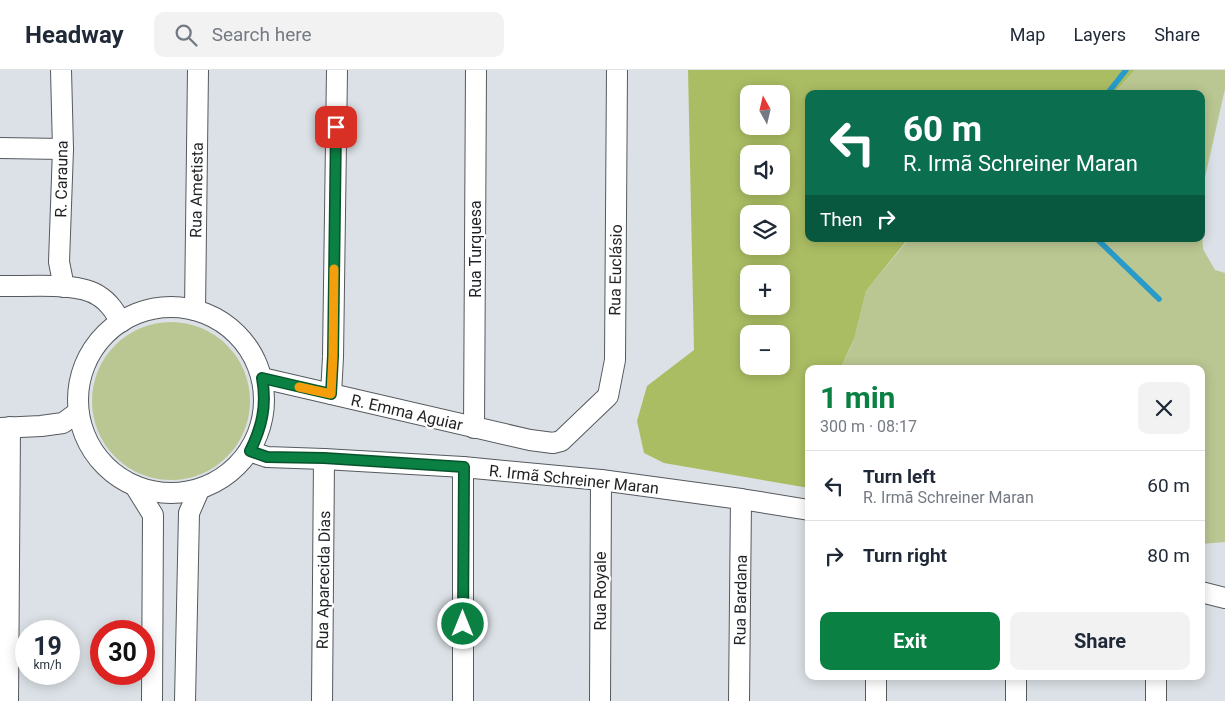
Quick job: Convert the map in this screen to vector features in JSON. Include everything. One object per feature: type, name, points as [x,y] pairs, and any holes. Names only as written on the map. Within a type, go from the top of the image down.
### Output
[{"type":"street","name":"R. Carauna","points":[[61,70],[63,149],[59,262],[64,287]]},
{"type":"street","name":"Rua Ametista","points":[[195,310],[198,70]]},
{"type":"street","points":[[331,394],[337,70]]},
{"type":"street","name":"Rua Turquesa","points":[[474,428],[476,70]]},
{"type":"street","name":"Rua Euclásio","points":[[553,443],[561,441],[608,396],[613,377],[615,360],[618,70]]},
{"type":"street","points":[[0,148],[63,149]]},
{"type":"street","points":[[0,286],[82,288],[98,295],[112,307],[121,322]]},
{"type":"street","points":[[179,308],[195,310],[224,323],[247,345],[262,378],[264,406],[262,422],[250,451],[227,475],[199,490],[166,494],[150,491],[120,479],[96,457],[87,443],[81,428],[78,412],[80,377],[86,360],[95,346],[107,332],[121,322],[134,315],[156,309],[179,308]]},
{"type":"street","name":"R. Emma Aguiar","points":[[262,378],[474,428],[553,443]]},
{"type":"street","points":[[8,701],[4,566],[5,428],[63,423],[78,412]]},
{"type":"street","name":"R. Irmã Schreiner Maran","points":[[250,451],[267,457],[324,458],[464,467],[601,480],[805,509]]},
{"type":"street","name":"Rua Aparecida Dias","points":[[322,701],[324,458]]},
{"type":"street","points":[[463,701],[464,467]]},
{"type":"street","name":"Rua Royale","points":[[600,701],[601,480]]},
{"type":"street","points":[[135,486],[153,515],[152,701]]},
{"type":"street","points":[[184,701],[189,513],[199,490]]},
{"type":"street","name":"Rua Bardana","points":[[739,701],[741,499]]},
{"type":"street","points":[[1205,593],[1225,598]]},
{"type":"street","points":[[876,680],[876,701]]},
{"type":"street","points":[[1016,680],[1016,701]]},
{"type":"street","points":[[1156,680],[1156,701]]},
{"type":"green space","points":[[688,70],[1135,70],[1117,90],[805,90],[805,242],[906,242],[866,291],[854,339],[842,365],[805,365],[805,487],[664,463],[644,453],[637,421],[647,386],[694,350]]},
{"type":"green space","points":[[1135,70],[1225,70],[1225,89],[1205,177],[1205,90],[1117,90]]},
{"type":"green space","points":[[907,242],[1203,242],[1203,249],[1215,270],[1225,273],[1225,542],[1205,544],[1205,365],[842,365],[853,342],[866,291]]},
{"type":"green space","points":[[179,322],[194,325],[208,331],[227,345],[237,357],[247,378],[250,401],[247,424],[237,445],[227,457],[215,467],[194,477],[179,480],[163,480],[148,477],[127,467],[105,445],[93,416],[92,393],[95,378],[105,357],[127,335],[156,323]]},
{"type":"waterway","points":[[1110,90],[1126,70]]},
{"type":"waterway","points":[[1100,242],[1159,299]]},
{"type":"slow traffic","points":[[299,387],[331,394],[334,269]]},
{"type":"route","points":[[336,127],[331,394],[262,378],[264,406],[262,422],[250,451],[267,457],[324,458],[464,467],[463,624]]}]
